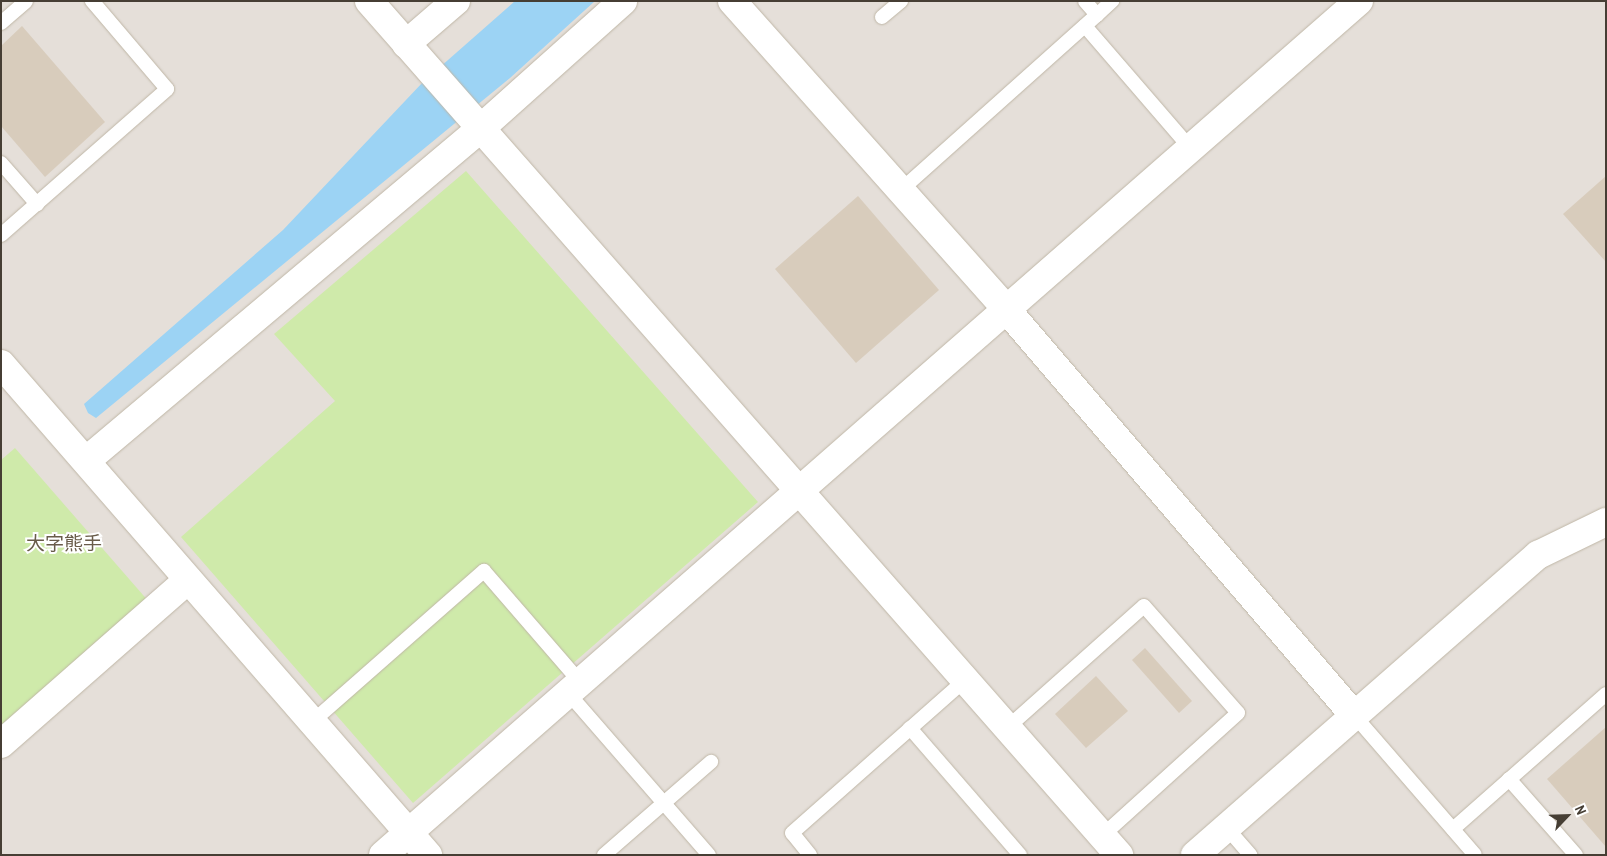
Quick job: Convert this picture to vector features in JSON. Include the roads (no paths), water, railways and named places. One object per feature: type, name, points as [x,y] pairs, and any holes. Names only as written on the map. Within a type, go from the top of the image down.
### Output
[{"type":"street","points":[[369,1],[1110,845]]},
{"type":"street","points":[[406,44],[456,1]]},
{"type":"street","points":[[87,460],[623,1]]},
{"type":"street","points":[[732,1],[1006,309],[1353,714]]},
{"type":"street","points":[[383,855],[801,493],[1006,309],[1192,149],[1359,1]]},
{"type":"street","points":[[1,364],[87,460],[188,580],[428,855]]},
{"type":"street","points":[[1195,855],[1353,714],[1538,555],[1606,522]]},
{"type":"street","points":[[1,744],[188,580]]},
{"type":"lane","points":[[1,23],[26,1]]},
{"type":"lane","points":[[1,235],[167,89],[92,1]]},
{"type":"lane","points":[[882,17],[901,1]]},
{"type":"lane","points":[[1084,1],[1097,15]]},
{"type":"lane","points":[[901,190],[1112,1]]},
{"type":"lane","points":[[1085,26],[1192,149]]},
{"type":"lane","points":[[1,163],[37,204]]},
{"type":"lane","points":[[312,722],[484,571],[664,803],[709,855]]},
{"type":"lane","points":[[1007,728],[1144,606],[1238,713],[1110,845]]},
{"type":"lane","points":[[810,855],[792,833],[965,680]]},
{"type":"lane","points":[[1453,829],[1606,694]]},
{"type":"lane","points":[[1353,714],[1475,855]]},
{"type":"lane","points":[[910,728],[1020,855]]},
{"type":"lane","points":[[604,855],[711,762]]},
{"type":"lane","points":[[1509,779],[1576,855]]},
{"type":"lane","points":[[1226,827],[1250,855]]},
{"type":"water","points":[[515,1],[595,1],[510,78],[96,418],[88,413],[84,404],[283,230],[423,82]]},
{"type":"district","name":"大字熊手","points":[[64,544]]}]
